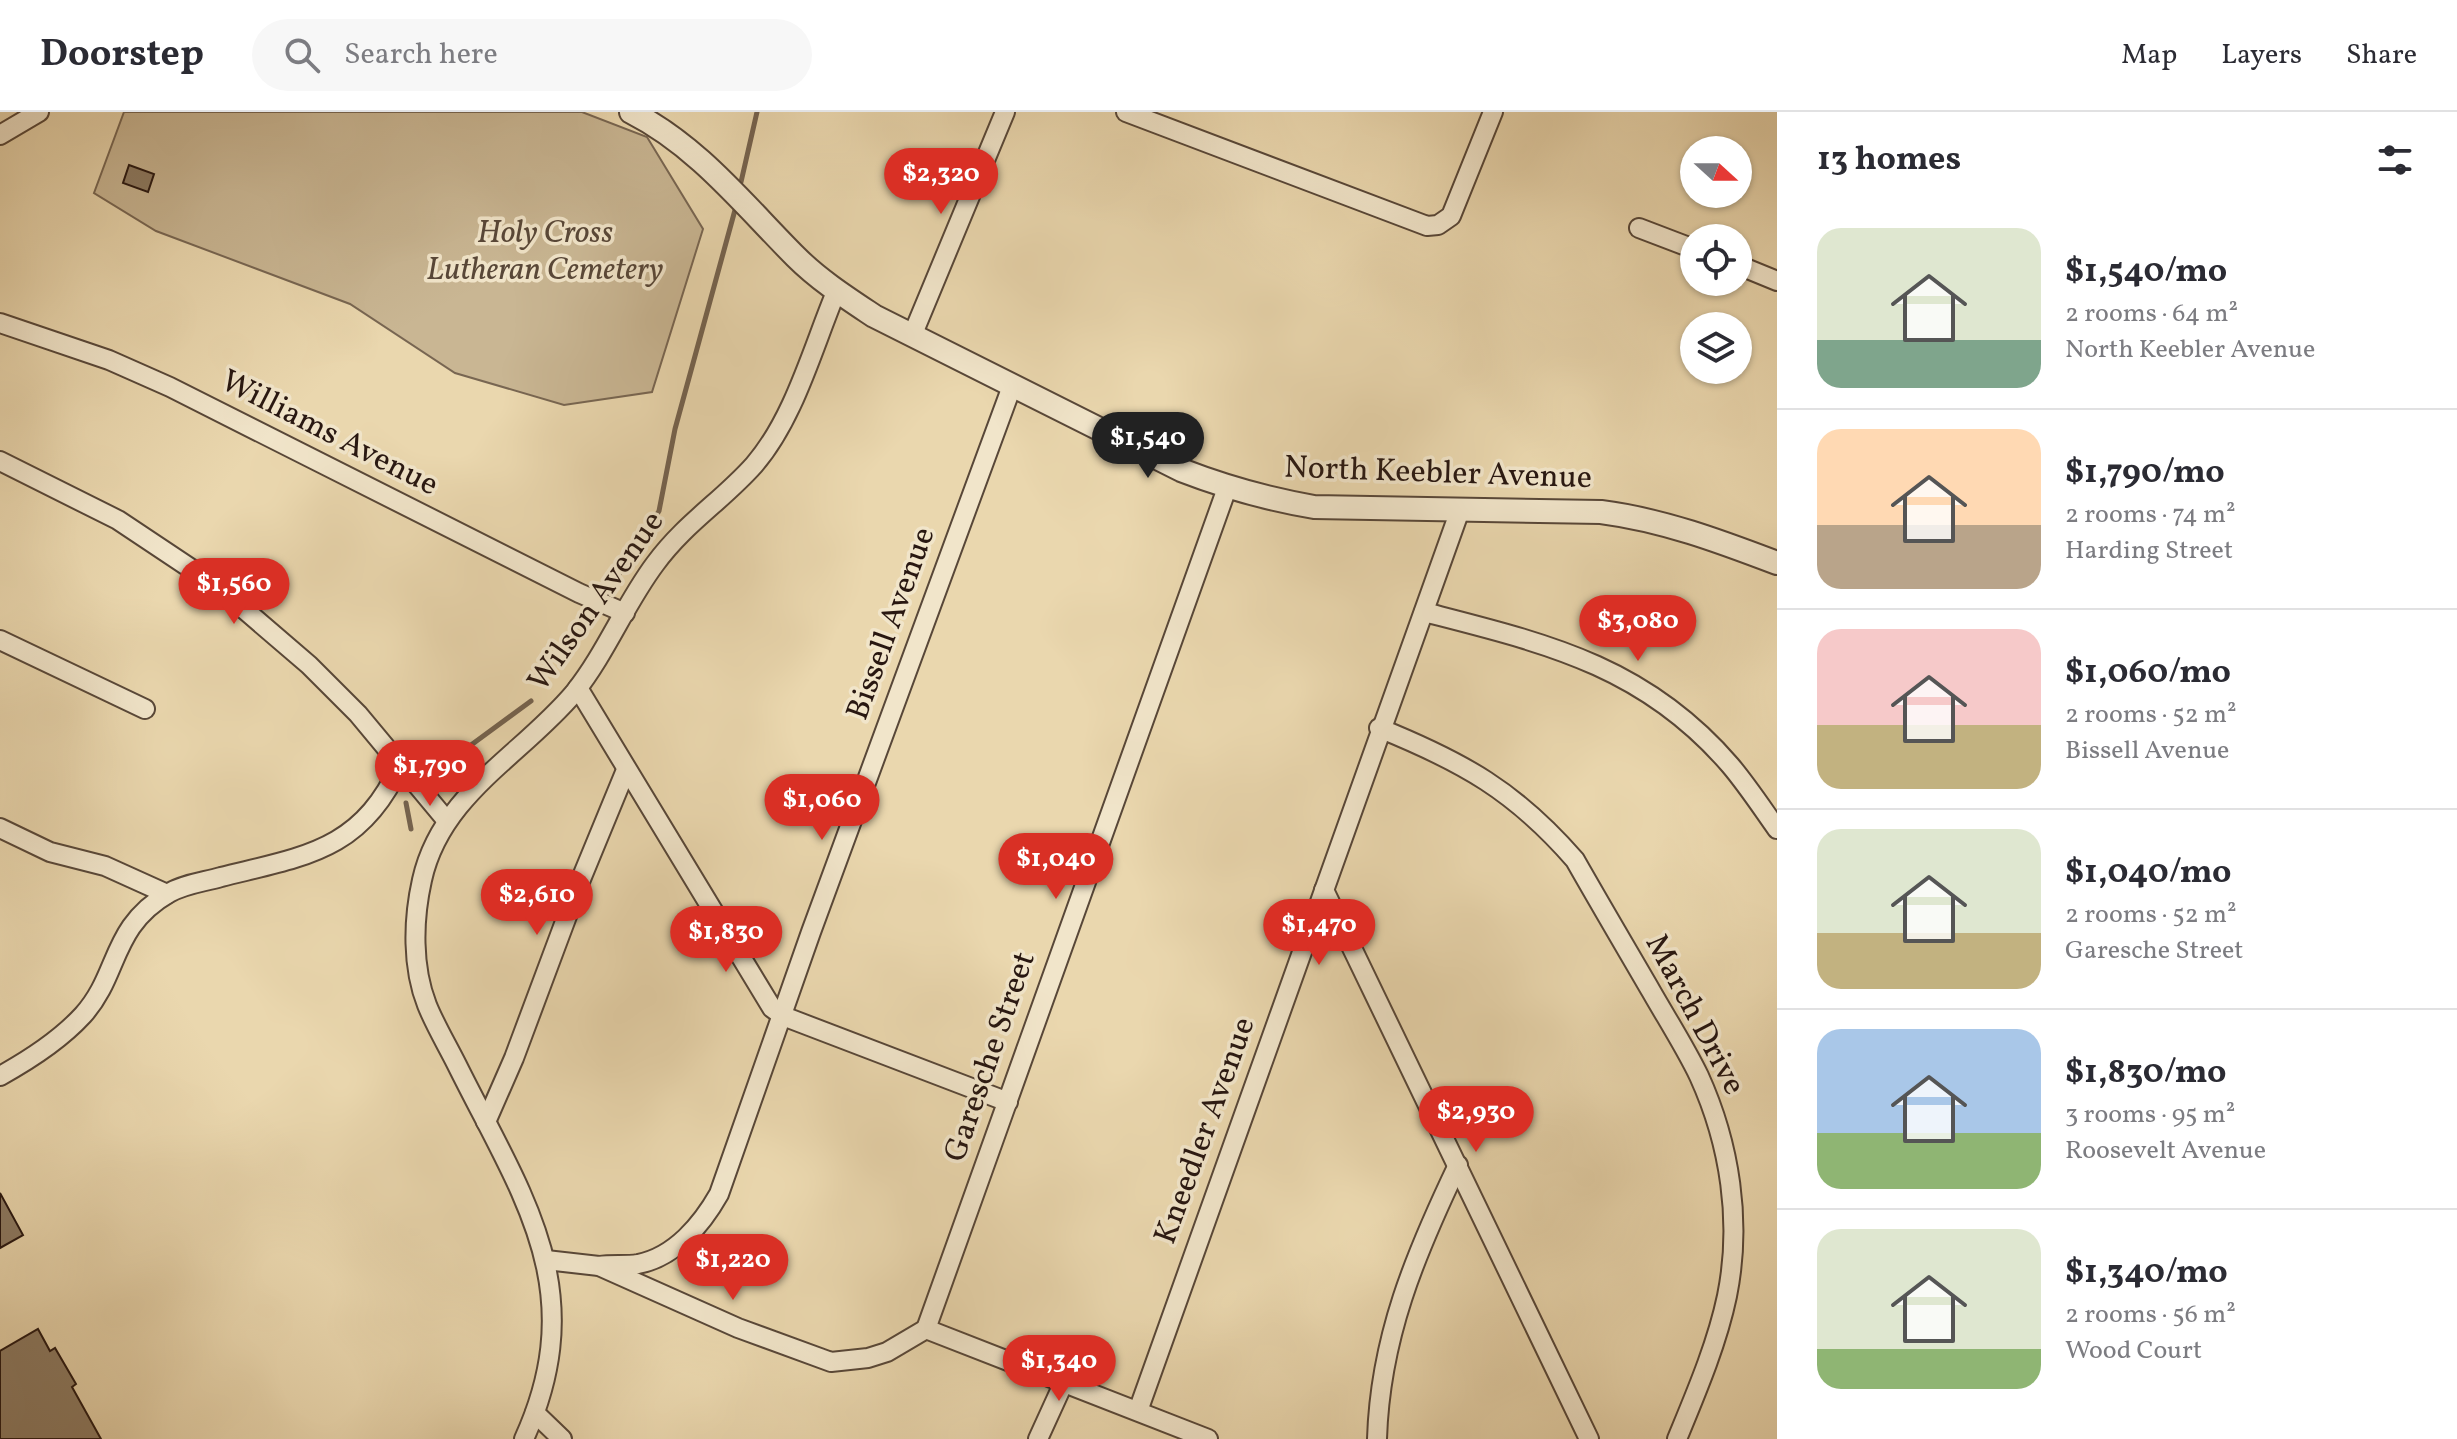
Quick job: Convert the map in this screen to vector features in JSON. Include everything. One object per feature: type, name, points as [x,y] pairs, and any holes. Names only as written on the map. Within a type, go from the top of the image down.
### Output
[{"type":"street","points":[[0,135],[39,112]]},
{"type":"street","name":"North Keebler Avenue","points":[[631,112],[700,159],[798,259],[836,292],[912,336],[1181,470],[1227,488],[1314,507],[1601,512],[1638,517],[1683,528],[1777,563]]},
{"type":"street","points":[[912,336],[1005,112]]},
{"type":"street","points":[[1126,112],[1427,226],[1438,225],[1451,216],[1493,112]]},
{"type":"street","points":[[1639,228],[1680,244]]},
{"type":"street","points":[[1752,271],[1777,281]]},
{"type":"street","name":"Wilson Avenue","points":[[524,1439],[535,1413],[550,1353],[551,1293],[546,1260],[532,1215],[427,1005],[417,963],[417,908],[422,878],[447,821],[486,775],[545,725],[578,688],[653,567],[675,539],[733,486],[771,442],[785,418],[836,292]]},
{"type":"street","name":"Williams Avenue","points":[[0,323],[109,360],[170,387],[565,586],[625,613]]},
{"type":"street","name":"Bissell Avenue","points":[[599,1266],[641,1264],[664,1253],[696,1228],[719,1194],[811,932],[1012,386]]},
{"type":"street","points":[[0,461],[118,520],[215,584],[309,665],[358,714],[447,821]]},
{"type":"street","name":"Garesche Street","points":[[926,1329],[1227,488]]},
{"type":"street","name":"Kneedler Avenue","points":[[1138,1411],[1379,728],[1460,510]]},
{"type":"street","points":[[1424,612],[1572,653],[1641,689],[1673,712],[1720,755],[1777,829]]},
{"type":"street","points":[[0,640],[145,709]]},
{"type":"street","points":[[578,688],[772,1008],[783,1016],[1008,1102]]},
{"type":"street","name":"March Drive","points":[[1379,728],[1466,767],[1521,805],[1551,832],[1575,860],[1691,1061],[1711,1106],[1724,1145],[1731,1186],[1732,1260],[1720,1323],[1677,1439]]},
{"type":"street","points":[[0,1076],[52,1041],[83,1015],[104,980],[123,937],[135,920],[167,894],[177,888],[307,856],[328,846],[365,820],[380,803],[401,763]]},
{"type":"street","points":[[486,1122],[626,770]]},
{"type":"street","points":[[0,828],[50,852],[105,866],[167,894]]},
{"type":"street","points":[[1324,890],[1589,1439]]},
{"type":"street","points":[[1377,1439],[1378,1401],[1393,1326],[1415,1263],[1458,1165]]},
{"type":"street","points":[[546,1260],[599,1266],[738,1328],[831,1362],[868,1358],[887,1352],[926,1329],[1208,1439]]},
{"type":"street","points":[[1038,1439],[1064,1382]]},
{"type":"street","points":[[535,1413],[562,1439]]},
{"type":"green space","name":"Holy Cross Lutheran Cemetery","points":[[124,112],[582,112],[647,137],[703,229],[652,392],[564,405],[455,373],[350,304],[156,231],[94,193]]},
{"type":"building","points":[[129,165],[154,174],[148,192],[123,183]]},
{"type":"building","points":[[0,1193],[23,1235],[0,1248]]},
{"type":"building","points":[[38,1329],[50,1351],[55,1348],[76,1384],[72,1387],[101,1439],[0,1439],[0,1351]]},
{"type":"waterway","points":[[741,182],[757,112]]},
{"type":"waterway","points":[[615,581],[659,511],[675,429],[735,210]]},
{"type":"waterway","points":[[452,759],[531,701]]},
{"type":"waterway","points":[[406,803],[411,829]]}]
